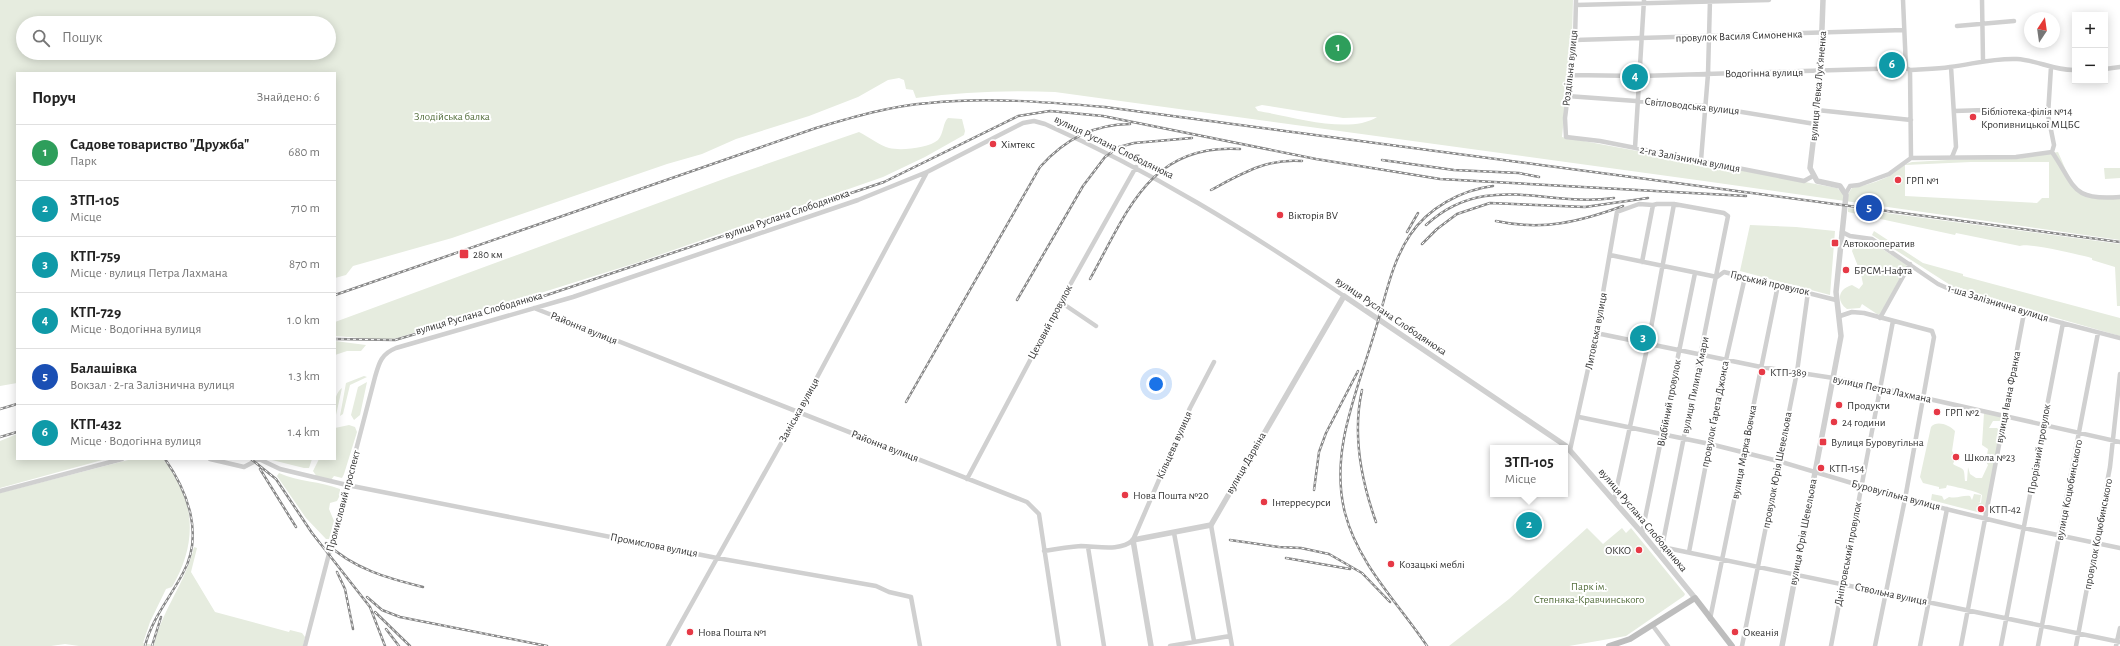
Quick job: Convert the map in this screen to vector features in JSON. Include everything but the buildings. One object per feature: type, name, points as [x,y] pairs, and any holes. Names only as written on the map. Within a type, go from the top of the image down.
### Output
[{"type":"main road","name":"вулиця Руслана Слободянюка","points":[[1694,598],[1732,646]]},
{"type":"main road","points":[[1611,646],[1630,639],[1653,626],[1694,598]]},
{"type":"street","points":[[1576,3],[1769,0]]},
{"type":"street","name":"вулиця Левка Лукʼяненка","points":[[1812,174],[1810,162],[1816,124],[1821,72],[1823,0]]},
{"type":"street","points":[[1903,0],[1911,120],[1911,158]]},
{"type":"street","points":[[1982,0],[1983,60]]},
{"type":"street","points":[[1635,148],[1644,1]]},
{"type":"street","points":[[1701,160],[1708,74],[1710,1]]},
{"type":"street","name":"Роздільна вулиця","points":[[1566,137],[1567,96],[1574,40],[1576,3]]},
{"type":"street","points":[[1957,26],[2014,21]]},
{"type":"street","name":"провулок Василя Симоненка","points":[[1574,40],[1904,30]]},
{"type":"street","name":"Водогінна вулиця","points":[[1570,75],[1640,76],[1908,69],[1951,67],[1983,60],[2019,59],[2051,67],[2072,70]]},
{"type":"street","points":[[1951,67],[1956,147],[1952,157]]},
{"type":"street","points":[[2051,67],[2048,115],[2054,145],[2052,152],[2074,189],[2091,197],[2120,197]]},
{"type":"street","points":[[2108,68],[2120,67]]},
{"type":"street","name":"Світловодська вулиця","points":[[1567,96],[1639,100],[1705,106],[1816,124]]},
{"type":"street","points":[[1817,110],[1911,120]]},
{"type":"street","points":[[1954,111],[1986,110],[2048,115]]},
{"type":"street","name":"вулиця Руслана Слободянюка","points":[[383,356],[396,348],[573,297],[858,200],[927,172],[1023,123],[1034,121],[1075,138],[1136,167],[1233,222],[1563,445]]},
{"type":"street","name":"2-га Залізнична вулиця","points":[[1566,137],[1701,160],[1804,181],[1812,174]]},
{"type":"street","points":[[1812,174],[1820,182],[1840,186],[1846,193],[1850,186],[1859,186],[1889,174],[1911,158],[1952,157],[1958,159],[1980,156],[2016,157],[2052,152]]},
{"type":"street","name":"Цеховий провулок","points":[[967,478],[1062,303],[1070,285],[1136,167]]},
{"type":"street","name":"Заміська вулиця","points":[[668,646],[798,413],[927,172]]},
{"type":"street","name":"вулиця Юрія Шевельова","points":[[1782,646],[1841,336],[1840,316],[1836,300],[1846,193]]},
{"type":"street","name":"Литовська вулиця","points":[[1570,450],[1579,417],[1596,333],[1618,212],[1639,204],[1653,205]]},
{"type":"street","points":[[1614,500],[1648,344],[1674,204],[1653,205],[1642,262]]},
{"type":"street","name":"вулиця Пилипа Хмари","points":[[1662,547],[1728,216],[1724,213],[1674,204]]},
{"type":"street","name":"1-ша Залізнична вулиця","points":[[1842,232],[1850,236],[1872,239],[1938,284],[1956,292],[2024,313],[2120,338]]},
{"type":"street","name":"Гірський провулок","points":[[1610,255],[1717,277],[1724,272],[1836,300]]},
{"type":"street","points":[[1880,318],[1910,264]]},
{"type":"street","name":"Відбійний провулок","points":[[1642,533],[1695,273]]},
{"type":"street","name":"провулок Ґарета Джонса","points":[[1688,552],[1744,277]]},
{"type":"street","name":"вулиця Марка Вовчка","points":[[1710,619],[1778,285]]},
{"type":"street","name":"провулок Юрія Шевельова","points":[[1742,646],[1797,372],[1808,292]]},
{"type":"street","name":"вулиця Дарвіна","points":[[1211,525],[1344,296]]},
{"type":"street","points":[[1062,303],[1096,326]]},
{"type":"street","name":"Районна вулиця","points":[[534,308],[798,413],[1018,497],[1033,506],[1039,514],[1059,646]]},
{"type":"street","points":[[1840,316],[1852,312],[1894,321],[1932,331],[1934,337],[1905,499],[1874,646]]},
{"type":"street","name":"вулиця Івана Франка","points":[[1961,646],[2024,313]]},
{"type":"street","name":"Дніпровський провулок","points":[[1831,646],[1894,321]]},
{"type":"street","name":"Прорізний провулок","points":[[2001,646],[2062,323]]},
{"type":"street","name":"вулиця Петра Лахмана","points":[[1596,333],[1701,356],[1833,378],[2043,423],[2120,442]]},
{"type":"street","name":"вулиця Коцюбинського","points":[[2038,646],[2098,333]]},
{"type":"street","name":"Промисловий проспект","points":[[305,646],[375,377],[383,356]]},
{"type":"street","name":"Кільцева вулиця","points":[[1133,540],[1190,408],[1214,362]]},
{"type":"street","name":"провулок Коцюбинського","points":[[2076,646],[2097,543],[2114,440],[2120,374]]},
{"type":"street","name":"Буровугільна вулиця","points":[[1579,417],[1710,444],[1778,461],[1905,499],[2024,528],[2120,548]]},
{"type":"street","name":"вулиця Руслана Слободянюка","points":[[1570,450],[1642,533],[1694,598]]},
{"type":"street","points":[[0,491],[118,460]]},
{"type":"street","points":[[214,460],[244,467],[257,460]]},
{"type":"street","name":"Промислова вулиця","points":[[261,460],[280,469],[347,485],[717,558],[876,586],[889,592],[911,597],[920,646]]},
{"type":"street","points":[[1920,646],[1947,509]]},
{"type":"street","points":[[1044,551],[1128,544],[1133,540],[1211,525],[1232,646]]},
{"type":"street","points":[[1174,533],[1194,641]]},
{"type":"street","points":[[1133,540],[1151,646]]},
{"type":"street","points":[[1088,547],[1104,646]]},
{"type":"street","points":[[1657,552],[1662,547]]},
{"type":"street","name":"Ствольна вулиця","points":[[1662,547],[2079,632],[2118,643]]},
{"type":"street","points":[[1653,626],[1668,646]]},
{"type":"street","points":[[2118,643],[2120,628]]},
{"type":"street","points":[[1170,646],[1230,636]]},
{"type":"green space","name":"Злодійська балка","points":[[0,0],[1573,0],[1572,37],[1562,137],[1837,188],[1843,193],[1848,194],[1852,188],[1881,180],[1906,164],[1912,162],[1984,158],[2016,159],[2058,152],[2070,178],[2079,190],[2091,196],[2120,195],[2120,240],[1055,92],[986,92],[916,98],[913,90],[906,89],[904,80],[899,78],[888,80],[858,97],[809,116],[736,139],[702,154],[667,164],[452,238],[353,266],[346,275],[336,278],[336,72],[16,72],[16,383],[0,386]],"holes":[[[1262,105],[1343,118],[1377,117],[1365,122],[1351,124],[1319,123],[1258,111],[1255,107]],[[1971,162],[2049,162],[2049,198],[2042,198],[2037,203],[1905,196],[1905,165]]]},
{"type":"green space","points":[[948,118],[962,119],[965,131],[964,135],[925,157],[883,177],[639,262],[397,338],[385,340],[336,336],[336,322],[729,177],[859,132],[889,148],[907,149],[922,147],[938,140]]},
{"type":"green space","points":[[2104,168],[2120,168],[2120,178],[2105,179]]},
{"type":"green space","points":[[1848,208],[2120,244],[2120,306],[2117,306],[2115,267],[2092,260],[2092,258],[2043,247],[2025,245],[2020,246],[1956,233],[1955,235],[1848,212]]},
{"type":"green space","points":[[1750,225],[1796,227],[1835,231],[1830,295],[1740,271]]},
{"type":"green space","points":[[1874,231],[1923,263],[1963,274],[1963,276],[2120,318],[2120,336],[1958,290],[1872,235]]},
{"type":"green space","points":[[1870,241],[1907,265],[1880,314],[1877,314],[1862,304],[1860,308],[1847,309],[1843,306],[1840,299],[1841,292],[1847,287],[1852,285],[1859,289],[1863,284],[1861,274],[1852,251],[1854,246]]},
{"type":"green space","points":[[336,341],[366,345],[361,351],[347,351],[336,355]]},
{"type":"green space","points":[[364,376],[367,377],[350,385],[343,414],[340,416],[346,383]]},
{"type":"green space","points":[[367,382],[360,415],[354,420],[351,415],[358,387]]},
{"type":"green space","points":[[342,388],[336,415],[336,396]]},
{"type":"green space","points":[[1984,413],[2001,415],[2002,421],[1993,421],[1989,428],[1997,428],[2000,431],[1985,514],[1931,500],[1932,494],[1942,496],[1944,500],[1949,497],[1955,498],[1970,496],[1972,500],[1974,494],[1981,495],[1980,502],[1978,502],[1981,503],[1982,495],[1947,485],[1946,488],[1939,489],[1939,487],[1923,483],[1920,477],[1931,427],[1936,424],[1940,424],[1946,425],[1955,431],[1952,451],[1956,457],[1953,464],[1964,470],[1965,481],[1967,481],[1968,467],[1970,474],[1976,478],[1982,478],[1988,465],[1986,462],[1988,449],[1982,445]]},
{"type":"green space","points":[[349,425],[355,427],[357,432],[344,474],[342,478],[334,476],[331,480],[317,477],[313,471],[318,460],[336,460],[336,428]]},
{"type":"green space","points":[[16,434],[16,460],[102,460],[0,488],[0,441]]},
{"type":"green space","points":[[128,460],[164,460],[174,474],[187,505],[190,522],[189,538],[186,554],[180,571],[172,587],[166,589],[150,622],[143,643],[154,645],[162,620],[186,572],[194,547],[197,548],[191,572],[215,612],[289,632],[290,630],[302,633],[305,637],[303,646],[79,646],[65,644],[51,646],[0,646],[0,493]]},
{"type":"green space","points":[[272,460],[312,460],[309,468]]},
{"type":"green space","points":[[279,473],[340,489],[340,495],[337,501],[330,503],[329,509],[334,521],[329,539],[326,539],[306,518],[277,476]]},
{"type":"green space","name":"Парк ім. Степняка-Кравчинського","points":[[1587,528],[1603,544],[1622,528],[1626,533],[1631,528],[1685,594],[1684,596],[1626,636],[1569,646],[1449,646],[1509,599]]},
{"type":"railway","points":[[336,295],[816,128],[886,109],[914,104],[973,100],[1039,102],[1105,107],[2120,242]]},
{"type":"railway","points":[[336,339],[395,340],[535,299],[884,182],[1018,116],[1050,111],[1103,116],[1316,159],[1440,179],[1746,196]]},
{"type":"railway","points":[[906,402],[1040,167],[1049,157],[1080,135],[1104,127],[1130,124]]},
{"type":"railway","points":[[1017,300],[1083,186],[1105,157],[1119,147],[1134,143],[1192,138]]},
{"type":"railway","points":[[1090,279],[1130,207],[1145,187],[1162,170],[1183,158],[1209,150],[1240,149]]},
{"type":"railway","points":[[1382,160],[1454,170],[1519,173],[1539,177]]},
{"type":"railway","points":[[1211,190],[1255,168],[1277,162],[1302,161]]},
{"type":"railway","points":[[1427,646],[1380,583],[1359,549],[1351,532],[1345,513],[1341,490],[1343,444],[1354,398],[1389,282],[1403,246],[1417,225],[1446,202],[1457,196],[1481,188],[1493,186]]},
{"type":"railway","points":[[1426,225],[1449,208],[1471,199],[1494,195],[1517,195],[1589,200],[1614,198]]},
{"type":"railway","points":[[1422,244],[1437,229],[1457,214],[1490,203],[1585,207],[1648,198]]},
{"type":"railway","points":[[1496,221],[1513,224],[1545,225],[1576,220],[1623,206]]},
{"type":"railway","points":[[1407,232],[1418,213]]},
{"type":"railway","points":[[1314,490],[1319,452],[1326,433],[1358,371]]},
{"type":"railway","points":[[1362,390],[1359,407],[1358,440],[1362,474],[1376,522]]},
{"type":"railway","points":[[0,409],[16,404]]},
{"type":"railway","points":[[0,437],[16,432]]},
{"type":"railway","points":[[145,646],[152,626],[183,573],[189,559],[192,544],[193,529],[186,500],[180,485],[166,460]]},
{"type":"railway","points":[[252,460],[276,479],[312,533],[370,607],[385,646]]},
{"type":"railway","points":[[260,469],[296,527]]},
{"type":"railway","points":[[1230,540],[1279,547],[1301,548],[1329,554],[1362,573],[1390,602]]},
{"type":"railway","points":[[326,543],[348,560],[360,566],[384,576],[423,587]]},
{"type":"railway","points":[[1286,558],[1350,569]]},
{"type":"railway","points":[[337,572],[345,589],[353,629]]},
{"type":"railway","points":[[367,597],[382,610],[400,617],[547,646]]},
{"type":"railway","points":[[375,612],[410,646]]},
{"type":"railway","points":[[152,646],[161,617]]},
{"type":"railway","points":[[386,629],[399,646]]},
{"type":"place","name":"Садове товариство \"Дружба\"","points":[[1338,48]]},
{"type":"place","name":"КТП-432","points":[[1892,65]]},
{"type":"place","name":"КТП-729","points":[[1635,77]]},
{"type":"place","name":"Бібліотека-філія №14 Кропивницької МЦБС","points":[[1973,117]]},
{"type":"place","name":"Хімтекс","points":[[993,144]]},
{"type":"place","name":"ГРП №1","points":[[1898,180]]},
{"type":"place","name":"Балашівка","points":[[1869,208]]},
{"type":"place","name":"Вікторія BV","points":[[1280,215]]},
{"type":"place","name":"Автокооператив","points":[[1835,243]]},
{"type":"place","name":"280 км","points":[[464,254]]},
{"type":"place","name":"БРСМ-Нафта","points":[[1846,270]]},
{"type":"place","name":"КТП-759","points":[[1643,338]]},
{"type":"place","name":"КТП-389","points":[[1762,372]]},
{"type":"place","name":"Продукти","points":[[1839,405]]},
{"type":"place","name":"ГРП №2","points":[[1937,412]]},
{"type":"place","name":"24 години","points":[[1834,422]]},
{"type":"place","name":"Вулиця Буровугільна","points":[[1823,442]]},
{"type":"place","name":"Школа №23","points":[[1956,457]]},
{"type":"place","name":"КТП-154","points":[[1821,468]]},
{"type":"place","name":"Нова Пошта №20","points":[[1125,495]]},
{"type":"place","name":"Інтерресурси","points":[[1264,502]]},
{"type":"place","name":"КТП-42","points":[[1981,509]]},
{"type":"place","name":"ЗТП-105","points":[[1529,525]]},
{"type":"place","name":"OKKO","points":[[1639,550]]},
{"type":"place","name":"Козацькі меблі","points":[[1391,564]]},
{"type":"place","name":"Нова Пошта №1","points":[[690,632]]},
{"type":"place","name":"Океанія","points":[[1735,632]]}]
